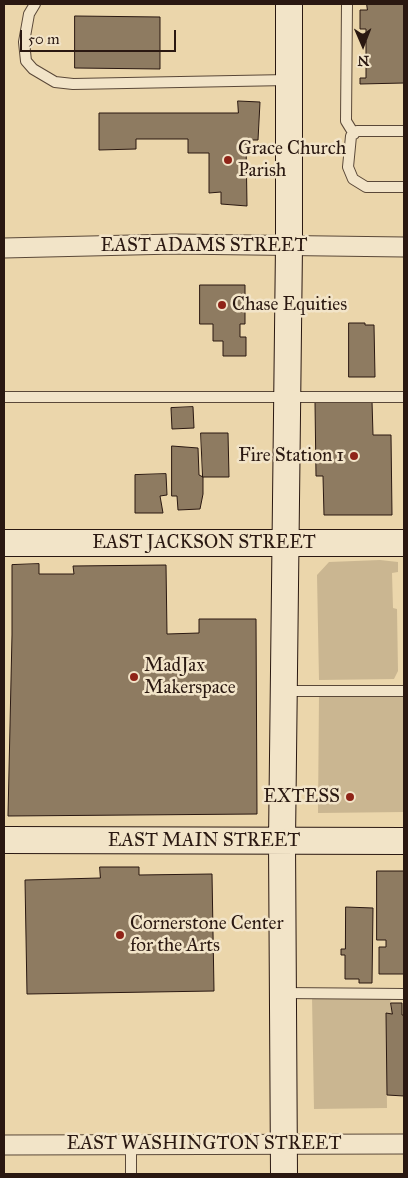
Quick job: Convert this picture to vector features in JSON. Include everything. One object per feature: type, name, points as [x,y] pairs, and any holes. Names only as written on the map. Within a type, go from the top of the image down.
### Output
[{"type":"main road","points":[[284,1174],[282,841],[289,245],[289,4]]},
{"type":"main road","name":"EAST JACKSON STREET","points":[[4,543],[404,543]]},
{"type":"main road","name":"EAST MAIN STREET","points":[[4,840],[404,841]]},
{"type":"street","name":"EAST ADAMS STREET","points":[[4,248],[175,244],[404,247]]},
{"type":"street","name":"EAST WASHINGTON STREET","points":[[4,1144],[404,1144]]},
{"type":"lane","points":[[35,4],[29,14],[24,42],[26,61],[33,69],[55,82],[73,84],[289,80]]},
{"type":"lane","points":[[347,4],[346,121],[354,134]]},
{"type":"lane","points":[[404,131],[357,131],[351,136],[348,167],[352,179],[366,187],[404,187]]},
{"type":"lane","points":[[4,397],[404,397]]},
{"type":"lane","points":[[284,691],[404,691]]},
{"type":"lane","points":[[283,994],[404,994]]},
{"type":"lane","points":[[131,1145],[131,1174]]},
{"type":"shaded area","points":[[380,560],[398,562],[398,572],[392,573],[393,608],[397,609],[398,671],[394,679],[319,680],[317,575],[329,562]]},
{"type":"shaded area","points":[[319,696],[404,696],[404,812],[318,813]]},
{"type":"shaded area","points":[[312,997],[390,997],[392,1014],[386,1014],[387,1108],[314,1109]]},
{"type":"building","points":[[367,4],[404,4],[404,83],[360,84],[360,78],[366,78],[366,41],[361,41],[361,34],[366,34],[366,29],[360,29],[360,10],[367,10]]},
{"type":"building","points":[[75,16],[160,17],[160,69],[75,68]]},
{"type":"building","name":"Grace Church Parish","points":[[238,101],[260,102],[258,140],[246,140],[247,206],[221,204],[221,192],[209,193],[209,153],[188,153],[188,139],[136,139],[136,149],[99,150],[99,113],[238,113]]},
{"type":"building","name":"Chase Equities","points":[[200,285],[245,285],[245,324],[240,324],[240,337],[246,337],[246,356],[223,356],[223,341],[213,341],[213,324],[200,324]]},
{"type":"building","points":[[349,323],[374,325],[375,377],[349,377]]},
{"type":"building","name":"Fire Station 1","points":[[372,401],[373,435],[391,435],[392,515],[324,515],[323,476],[316,476],[315,402]]},
{"type":"building","points":[[193,407],[194,428],[172,429],[171,408]]},
{"type":"building","points":[[201,433],[228,433],[229,477],[203,477]]},
{"type":"building","points":[[172,446],[198,448],[199,475],[203,477],[203,494],[200,509],[178,510],[177,496],[172,496]]},
{"type":"building","points":[[166,474],[167,495],[160,496],[163,513],[135,513],[135,475]]},
{"type":"building","name":"MadJax Makerspace","points":[[39,564],[39,574],[74,574],[73,566],[166,565],[167,634],[199,633],[199,619],[256,619],[257,814],[8,816],[12,565]]},
{"type":"building","name":"Cornerstone Center for the Arts","points":[[100,867],[139,867],[139,875],[212,874],[214,991],[27,994],[25,880],[100,878]]},
{"type":"building","points":[[377,871],[404,871],[404,974],[379,974],[379,947],[386,947],[386,940],[377,940]]},
{"type":"building","points":[[346,907],[373,908],[372,983],[359,983],[359,979],[345,979],[345,955],[341,955],[341,949],[345,949]]},
{"type":"building","points":[[391,1003],[402,1003],[402,1015],[404,1015],[404,1096],[387,1095],[386,1013],[392,1014]]},
{"type":"place","name":"Grace Church Parish","points":[[228,160]]},
{"type":"place","name":"Chase Equities","points":[[222,305]]},
{"type":"place","name":"Fire Station 1","points":[[354,456]]},
{"type":"place","name":"MadJax Makerspace","points":[[134,677]]},
{"type":"place","name":"EXTESS","points":[[350,797]]},
{"type":"place","name":"Cornerstone Center for the Arts","points":[[120,935]]}]
